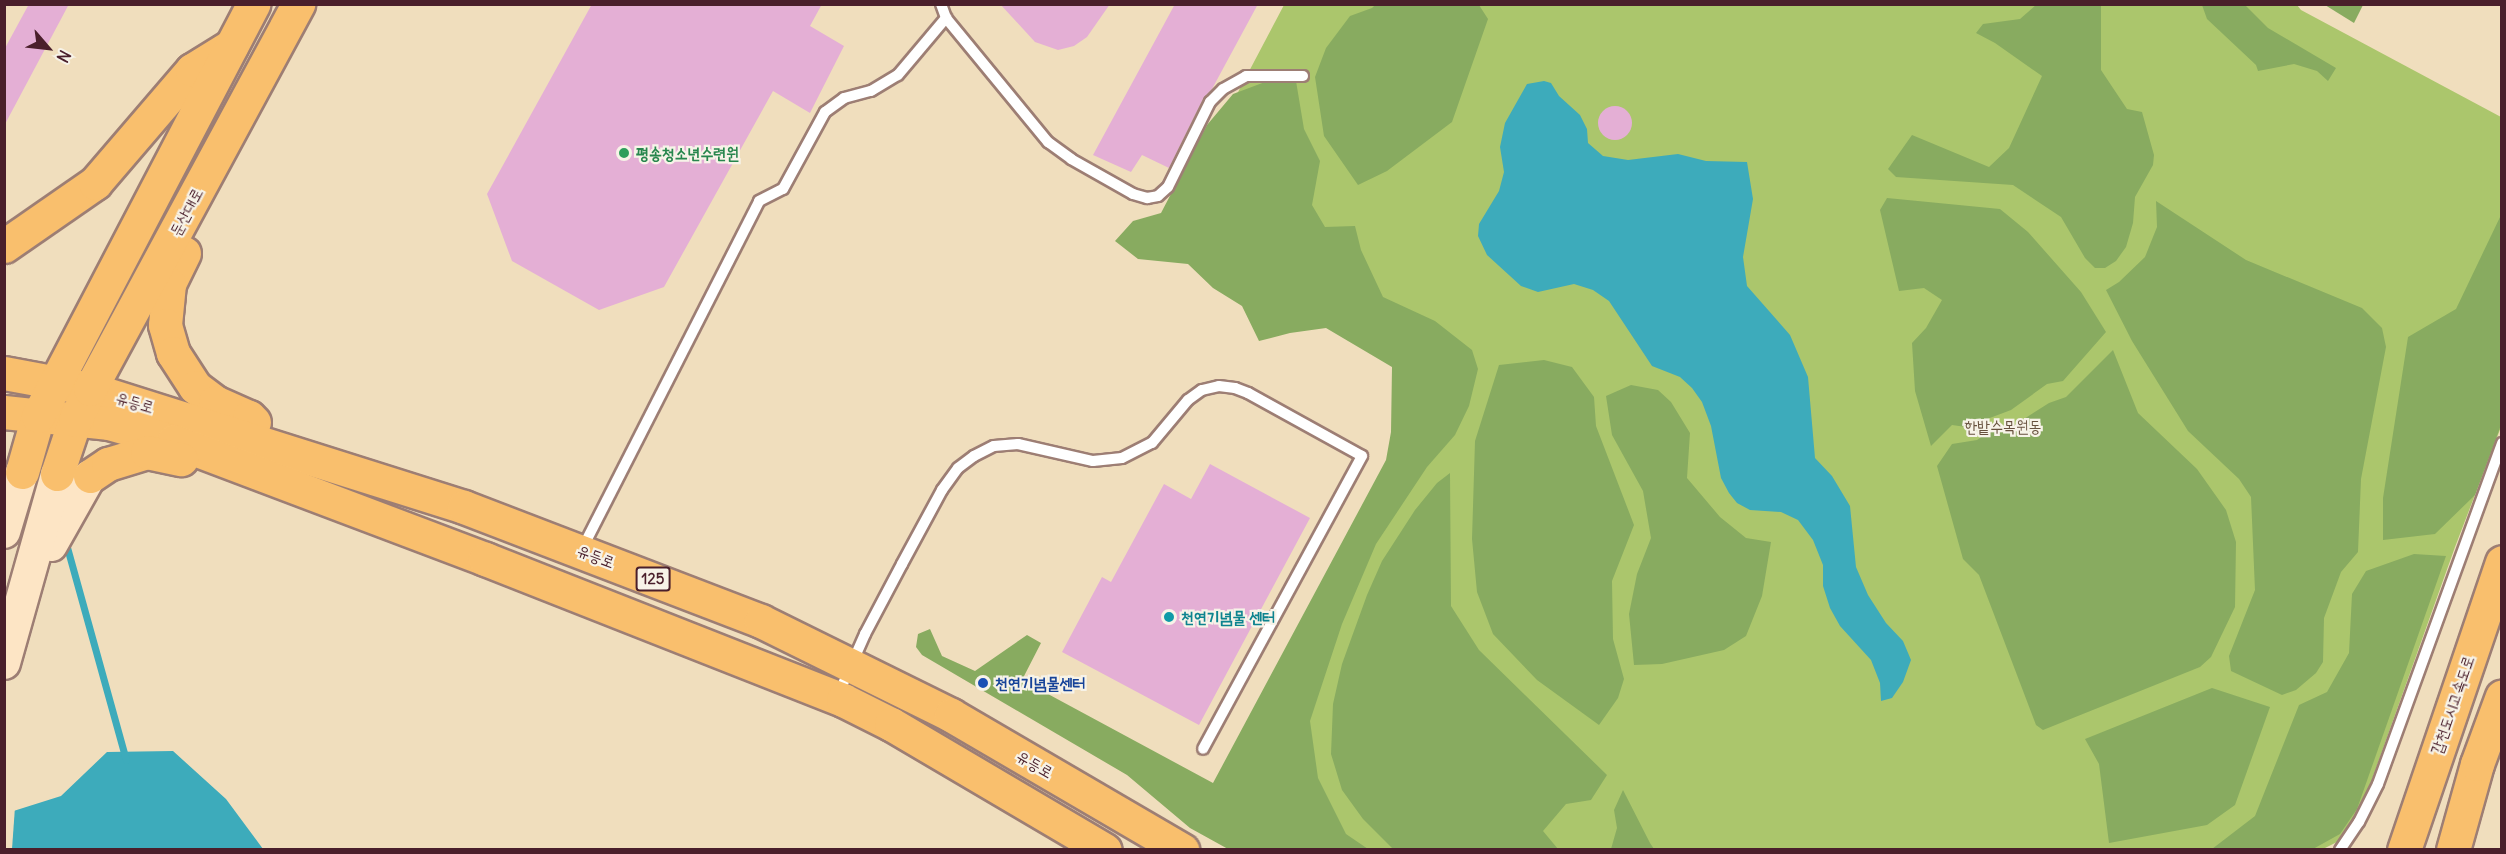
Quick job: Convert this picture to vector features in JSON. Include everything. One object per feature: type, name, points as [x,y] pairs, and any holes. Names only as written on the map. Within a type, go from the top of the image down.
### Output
[{"type":"main road","points":[[4,532],[38,416],[253,4]]},
{"type":"main road","name":"둔산대로","points":[[57,474],[75,420],[90,389],[298,4]]},
{"type":"main road","points":[[4,246],[95,183],[192,70],[232,45]]},
{"type":"main road","points":[[21,604],[71,506],[90,476],[108,464],[147,452],[268,460],[249,417],[215,402],[195,387],[173,353],[165,325],[169,284],[196,228],[201,183]]},
{"type":"main road","name":"유등로","points":[[4,373],[90,389],[268,460],[837,698],[891,724],[1106,849]]},
{"type":"main road","name":"유등로","points":[[4,412],[109,423],[173,441],[268,460],[464,507],[761,621],[951,715],[1182,849]]},
{"type":"main road","points":[[4,663],[57,474]]},
{"type":"main road","name":"갑천도시고속도로","points":[[2404,849],[2502,562]]},
{"type":"main road","points":[[2453,849],[2477,764],[2502,696]]},
{"type":"lane","points":[[941,4],[946,18],[1048,142],[1071,159],[1133,194],[1147,198],[1158,196],[1168,187],[1210,102],[1223,89],[1246,76],[1303,76]]},
{"type":"lane","points":[[581,551],[759,201],[783,189],[825,112],[844,98],[870,91],[898,75],[946,18]]},
{"type":"lane","points":[[837,698],[865,634],[942,490],[958,468],[974,456],[994,446],[1018,444],[1093,461],[1122,458],[1152,443],[1188,400],[1202,390],[1219,386],[1235,388],[1362,456],[1203,749]]},
{"type":"lane","points":[[2340,849],[2359,822],[2378,784],[2502,443]]},
{"type":"green space","points":[[2037,4],[2101,5],[2101,70],[2127,109],[2142,112],[2154,155],[2153,165],[2135,197],[2133,223],[2126,247],[2116,261],[2105,268],[2095,268],[2085,258],[2061,217],[2013,185],[1896,177],[1888,169],[1912,135],[1989,167],[2009,148],[2042,76],[1995,43],[1976,33],[1983,24],[2020,19]]},
{"type":"green space","points":[[2363,4],[2354,23],[2325,5]]},
{"type":"green space","name":"한밭수목원동","points":[[1284,5],[2297,5],[2301,10],[2501,117],[2501,427],[2455,547],[2360,813],[2339,841],[2323,849],[1248,849],[1448,352],[1178,206]]},
{"type":"green space","points":[[1375,5],[1479,5],[1488,19],[1452,122],[1387,171],[1358,185],[1324,136],[1315,77],[1326,48],[1350,16]]},
{"type":"green space","points":[[2202,5],[2245,5],[2268,28],[2336,68],[2328,81],[2317,71],[2294,64],[2258,71],[2256,65],[2207,19]]},
{"type":"green space","points":[[1296,81],[1304,129],[1320,161],[1312,205],[1325,227],[1355,226],[1361,250],[1383,297],[1435,321],[1472,350],[1478,369],[1469,406],[1455,435],[1427,467],[1376,544],[1342,624],[1310,721],[1318,778],[1346,834],[1368,849],[1228,849],[1190,828],[1127,775],[922,655],[916,647],[918,634],[930,629],[942,656],[975,671],[1027,635],[1041,643],[1022,680],[1213,783],[1386,460],[1391,432],[1392,367],[1326,328],[1290,333],[1259,341],[1242,306],[1213,288],[1188,264],[1138,259],[1115,241],[1133,221],[1161,213],[1207,125],[1233,94],[1265,82]]},
{"type":"green space","points":[[1887,198],[2000,209],[2028,232],[2081,292],[2106,332],[2063,381],[2047,384],[2011,410],[1966,427],[1952,425],[1931,446],[1915,391],[1912,343],[1926,328],[1942,300],[1924,288],[1899,291],[1880,210]]},
{"type":"green space","points":[[2156,201],[2246,260],[2362,308],[2382,328],[2386,347],[2361,479],[2358,552],[2341,572],[2324,618],[2323,662],[2316,673],[2296,690],[2282,695],[2231,671],[2229,656],[2255,590],[2251,497],[2239,479],[2188,431],[2132,341],[2106,290],[2119,282],[2145,257],[2157,227]]},
{"type":"green space","points":[[2501,215],[2501,425],[2475,495],[2435,534],[2383,540],[2383,498],[2408,337],[2456,309]]},
{"type":"green space","points":[[2113,350],[2138,413],[2197,469],[2226,510],[2236,542],[2235,607],[2211,657],[2200,667],[2043,730],[2036,725],[1979,575],[1963,559],[1937,466],[1952,444],[1977,440],[1994,428],[2013,426],[2049,403],[2066,397]]},
{"type":"green space","points":[[1544,360],[1572,367],[1594,397],[1596,426],[1634,525],[1612,581],[1613,639],[1624,679],[1618,698],[1599,725],[1537,680],[1493,634],[1477,592],[1472,539],[1475,441],[1499,365]]},
{"type":"green space","points":[[1631,385],[1658,390],[1671,402],[1690,433],[1687,478],[1720,517],[1746,538],[1771,542],[1762,596],[1746,636],[1724,650],[1662,664],[1634,665],[1629,614],[1637,574],[1651,538],[1643,491],[1612,435],[1606,396]]},
{"type":"green space","points":[[1450,473],[1451,606],[1479,650],[1607,775],[1591,800],[1566,804],[1543,831],[1558,849],[1393,849],[1363,819],[1342,790],[1331,754],[1333,704],[1342,664],[1367,595],[1382,561],[1415,510],[1437,483]]},
{"type":"green space","points":[[2414,554],[2446,556],[2357,809],[2340,834],[2313,849],[2212,849],[2255,816],[2299,705],[2327,692],[2349,653],[2352,594],[2366,571]]},
{"type":"green space","points":[[2212,688],[2270,707],[2235,805],[2207,825],[2109,843],[2099,764],[2085,739]]},
{"type":"green space","points":[[1623,790],[1654,849],[1611,849],[1617,828],[1614,810]]},
{"type":"water","points":[[1544,81],[1551,83],[1559,96],[1580,115],[1587,129],[1588,143],[1603,156],[1628,160],[1678,154],[1706,161],[1747,162],[1753,199],[1743,257],[1747,286],[1790,335],[1808,377],[1815,458],[1832,476],[1850,506],[1856,567],[1868,595],[1886,623],[1903,641],[1911,660],[1903,682],[1892,698],[1881,701],[1880,683],[1871,660],[1840,626],[1830,608],[1823,586],[1823,565],[1813,540],[1798,520],[1781,512],[1750,510],[1737,503],[1729,493],[1721,478],[1711,426],[1702,402],[1692,388],[1680,377],[1652,366],[1609,301],[1593,290],[1574,284],[1538,292],[1521,286],[1487,255],[1478,236],[1479,224],[1499,191],[1504,172],[1500,147],[1505,123],[1527,84]]},
{"type":"water","points":[[173,751],[226,799],[263,849],[5,849],[4,814],[61,796],[107,752]]},
{"type":"pier","points":[[15,807],[12,849],[5,849],[4,811]]},
{"type":"building","points":[[29,4],[69,4],[4,126],[4,50]]},
{"type":"building","name":"평송청소년수련원","points":[[592,4],[822,4],[810,26],[844,46],[810,113],[773,91],[664,287],[599,310],[512,261],[487,194]]},
{"type":"building","points":[[1000,4],[1110,4],[1087,37],[1074,46],[1058,50],[1035,42]]},
{"type":"building","points":[[1175,4],[1258,4],[1212,89],[1203,99],[1169,168],[1142,155],[1131,172],[1093,155]]},
{"type":"building","points":[[1615,106],[1627,111],[1632,123],[1627,135],[1615,140],[1603,135],[1598,123],[1603,111]]},
{"type":"building","name":"천연기념물 센터","points":[[1210,464],[1310,518],[1199,725],[1062,652],[1102,577],[1111,582],[1164,484],[1191,499]]},
{"type":"waterway","points":[[65,540],[126,760]]},
{"type":"place","name":"평송청소년수련원","points":[[624,153]]},
{"type":"place","name":"천연기념물 센터","points":[[1169,617]]},
{"type":"place","name":"천연기념물센터","points":[[983,683]]}]
